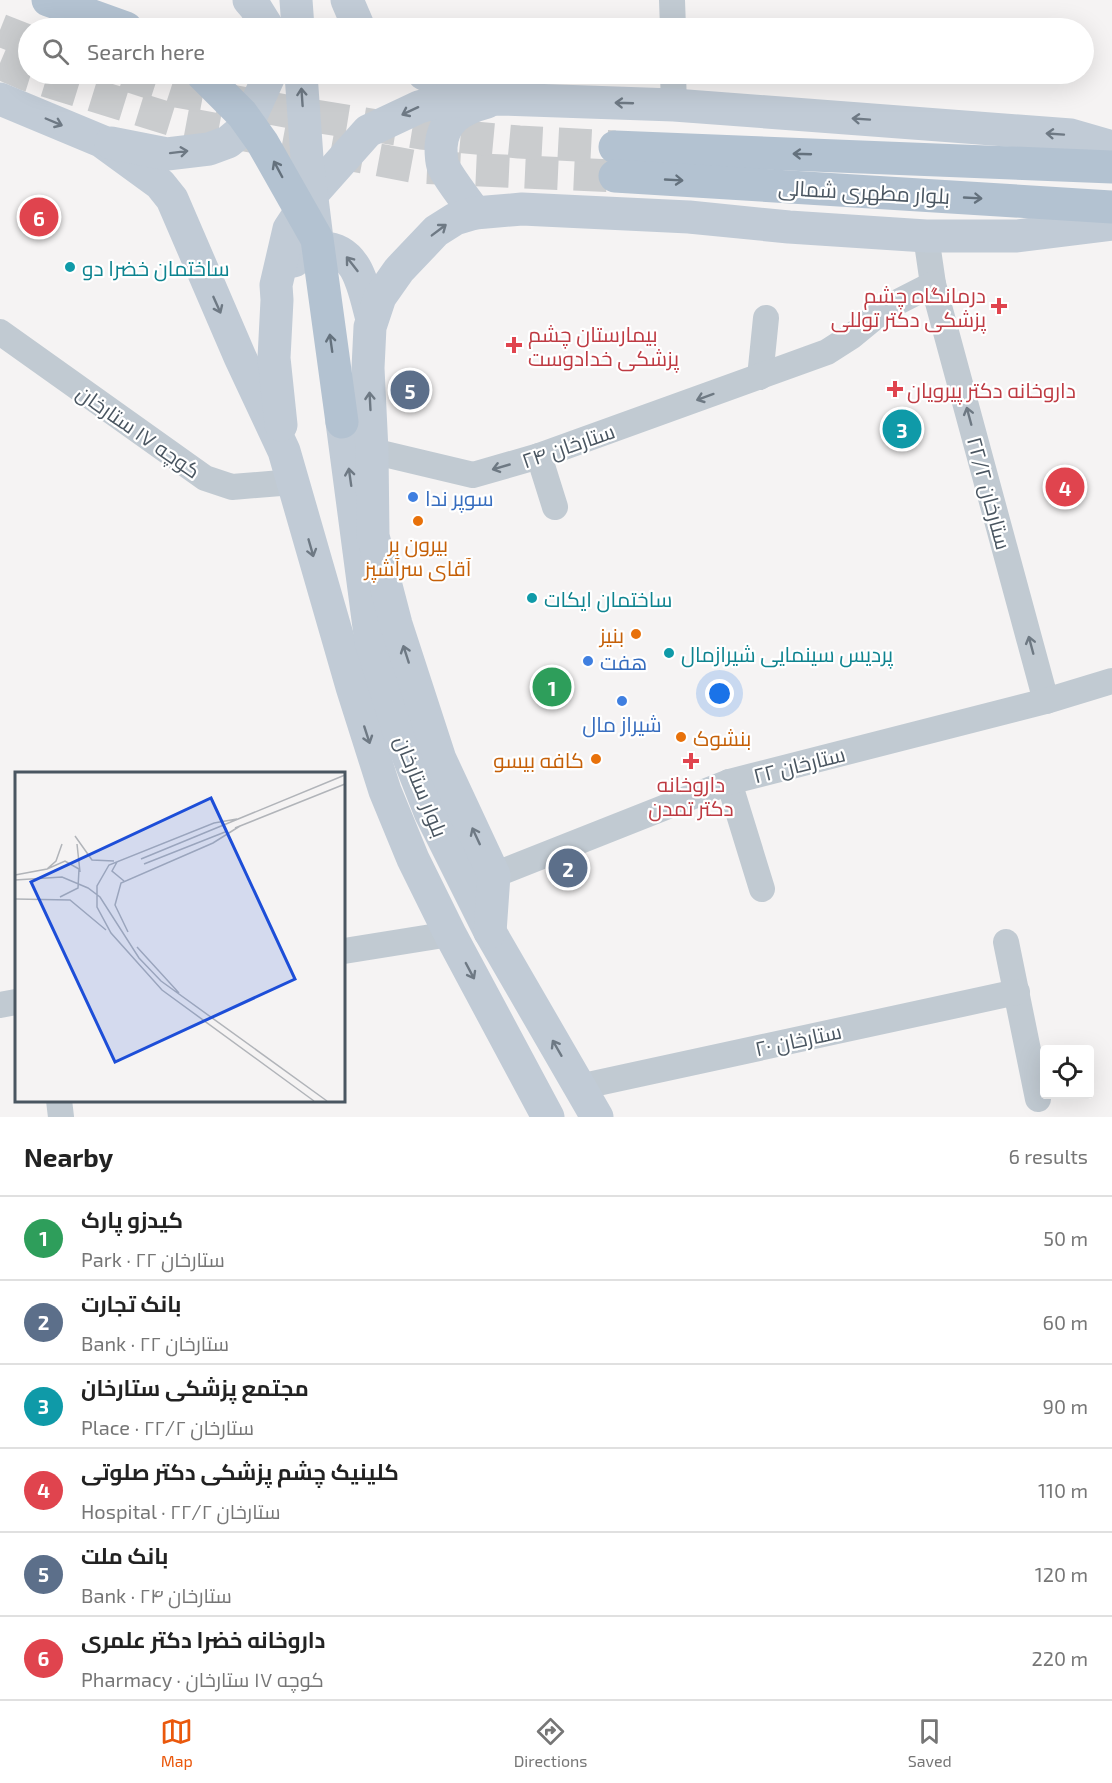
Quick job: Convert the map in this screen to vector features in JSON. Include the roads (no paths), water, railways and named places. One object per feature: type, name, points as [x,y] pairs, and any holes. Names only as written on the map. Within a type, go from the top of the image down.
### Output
[{"type":"main road","points":[[48,0],[98,18]]},
{"type":"main road","points":[[249,0],[262,18]]},
{"type":"main road","points":[[296,0],[297,18]]},
{"type":"main road","points":[[294,18],[301,0]]},
{"type":"main road","points":[[347,0],[355,18]]},
{"type":"main road","points":[[211,84],[242,114],[277,167],[316,238]]},
{"type":"main road","points":[[0,99],[101,141],[167,154],[208,149],[228,142],[246,127],[265,84]]},
{"type":"main road","points":[[301,84],[316,238]]},
{"type":"main road","points":[[450,84],[500,99]]},
{"type":"main road","points":[[284,451],[274,358],[278,300],[276,285],[289,229],[312,194],[368,131],[419,107],[436,102],[500,99],[674,105],[1071,135],[1112,147]]},
{"type":"main road","points":[[475,213],[443,165],[442,136],[456,115],[470,107],[500,99]]},
{"type":"main road","points":[[101,141],[160,184],[172,199],[231,337],[284,451]]},
{"type":"main road","name":"بلوار مطهرى شمالى","points":[[1112,167],[615,161],[1112,207]]},
{"type":"main road","points":[[490,932],[494,875],[440,759],[396,624],[373,536],[368,368],[370,327],[380,297],[399,270],[436,231],[454,219],[475,213],[522,209],[689,217],[789,227],[926,236],[1017,236],[1112,224]]},
{"type":"main road","name":"بلوار ستارخان","points":[[316,238],[371,642],[400,735],[430,812],[490,932],[597,1117]]},
{"type":"main road","points":[[278,300],[289,266],[300,254],[312,248],[338,250],[349,259],[359,273],[372,319]]},
{"type":"main road","name":"بلوار ستارخان","points":[[284,451],[349,677],[385,791],[413,859],[450,934],[548,1117]]},
{"type":"street","points":[[672,0],[673,18]]},
{"type":"street","points":[[673,84],[674,105]]},
{"type":"street","name":"۲۲/۲ ستارخان","points":[[926,236],[933,284],[1046,701]]},
{"type":"street","name":"۲۴ ستارخان","points":[[372,452],[473,475],[539,456],[827,352],[852,336],[886,308],[933,284]]},
{"type":"street","points":[[760,377],[766,318]]},
{"type":"street","name":"کوچه ۱۷ ستارخان","points":[[0,332],[205,478],[232,487],[293,482]]},
{"type":"street","points":[[539,456],[555,507]]},
{"type":"street","name":"۲۲ ستارخان","points":[[494,875],[729,782],[1046,701],[1112,681]]},
{"type":"street","points":[[729,782],[762,889]]},
{"type":"street","points":[[345,951],[450,934]]},
{"type":"street","points":[[1006,942],[1038,1099]]},
{"type":"street","name":"۲۰ ستارخان","points":[[579,1087],[1017,992]]},
{"type":"street","points":[[0,1005],[15,1002]]},
{"type":"street","points":[[59,1102],[61,1117]]},
{"type":"tunnel","points":[[0,30],[18,37]]},
{"type":"tunnel","points":[[0,63],[18,71]]},
{"type":"tunnel","points":[[57,84],[186,124],[417,167],[615,176]]},
{"type":"tunnel","points":[[155,84],[176,91],[421,133],[519,142],[615,147]]},
{"type":"place","name":"داروخانه خضرا دکتر علمری","points":[[39,217]]},
{"type":"place","name":"ساختمان خضرا دو","points":[[70,267]]},
{"type":"place","name":"درمانگاه چشم پزشكی دكتر توللی","points":[[999,306]]},
{"type":"place","name":"بیمارستان چشم پزشکی خدادوست","points":[[514,345]]},
{"type":"place","name":"داروخانه دکتر پیرویان","points":[[895,389]]},
{"type":"place","name":"بانک ملت","points":[[410,390]]},
{"type":"place","name":"مجتمع پزشکی ستارخان","points":[[902,429]]},
{"type":"place","name":"کلینیک چشم پزشکی دکتر صلوتی","points":[[1065,487]]},
{"type":"place","name":"سوپر ندا","points":[[413,497]]},
{"type":"place","name":"بیرون بر آقای سرآشپز","points":[[418,521]]},
{"type":"place","name":"ساختمان ایکات","points":[[532,598]]},
{"type":"place","name":"بنیز","points":[[636,634]]},
{"type":"place","name":"پردیس سینمایی شیرازمال","points":[[669,653]]},
{"type":"place","name":"هفت","points":[[588,661]]},
{"type":"place","name":"کیدزو پارک","points":[[552,687]]},
{"type":"place","name":"شیراز مال","points":[[622,701]]},
{"type":"place","name":"بنشوک","points":[[681,737]]},
{"type":"place","name":"کافه بیسو","points":[[596,759]]},
{"type":"place","name":"داروخانه دکتر تمدن","points":[[691,761]]},
{"type":"place","name":"بانک تجارت","points":[[568,868]]}]
